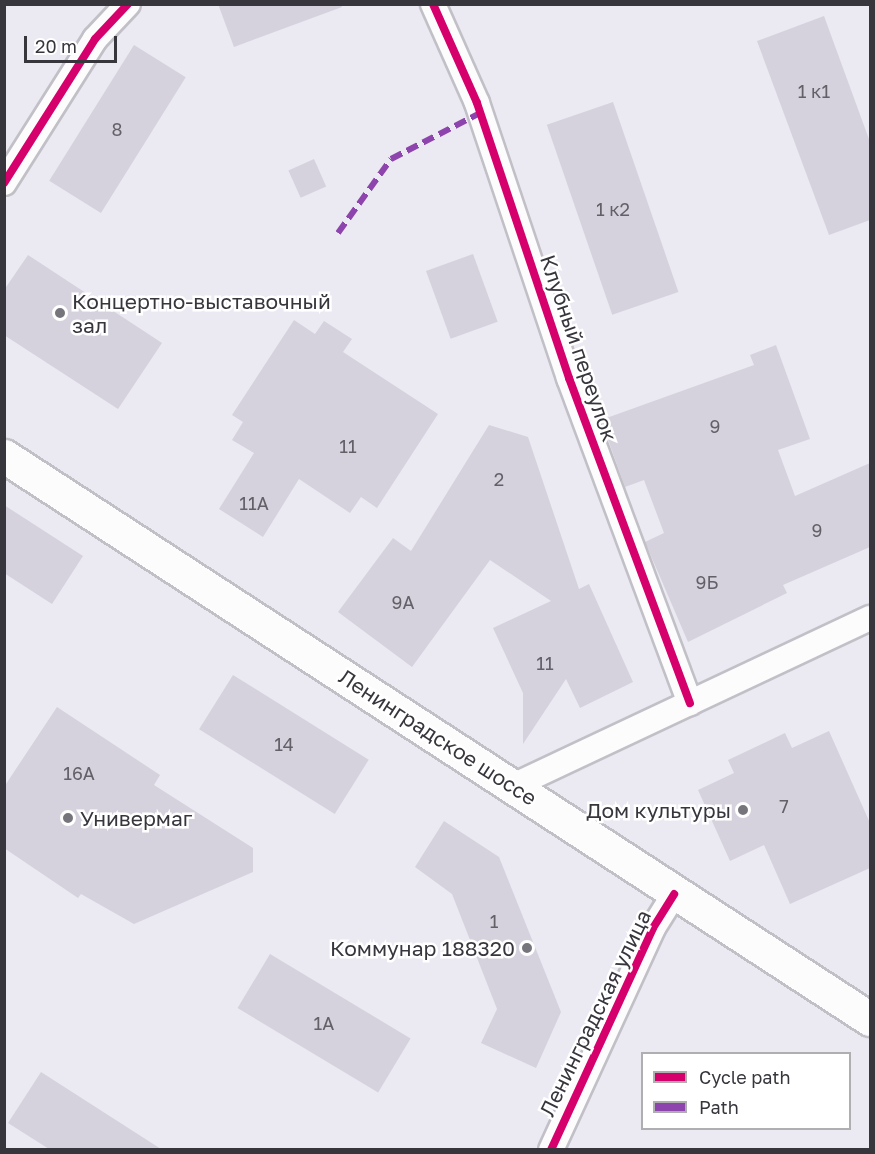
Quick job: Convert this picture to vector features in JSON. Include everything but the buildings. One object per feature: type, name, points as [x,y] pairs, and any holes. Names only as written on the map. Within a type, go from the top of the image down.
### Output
[{"type":"main road","name":"Ленинградское шоссе","points":[[4,456],[513,786],[674,894],[870,1019]]},
{"type":"street","points":[[4,183],[95,39],[128,4]]},
{"type":"street","name":"Клубный переулок","points":[[433,4],[477,103],[628,544],[690,704]]},
{"type":"street","points":[[513,786],[870,618]]},
{"type":"street","name":"Ленинградская улица","points":[[551,1149],[652,928],[674,894]]},
{"type":"marked path","points":[[338,233],[391,159],[480,113]]},
{"type":"cycle path","points":[[4,183],[95,39],[128,4]]},
{"type":"cycle path","points":[[433,4],[477,103],[569,378],[690,703]]},
{"type":"cycle path","points":[[551,1150],[653,928],[674,894]]},
{"type":"place","name":"Концертно-выставочный зал","points":[[60,313]]},
{"type":"place","name":"Дом культуры","points":[[743,810]]},
{"type":"place","name":"Универмаг","points":[[68,818]]},
{"type":"place","name":"Коммунар 188320","points":[[527,948]]}]
